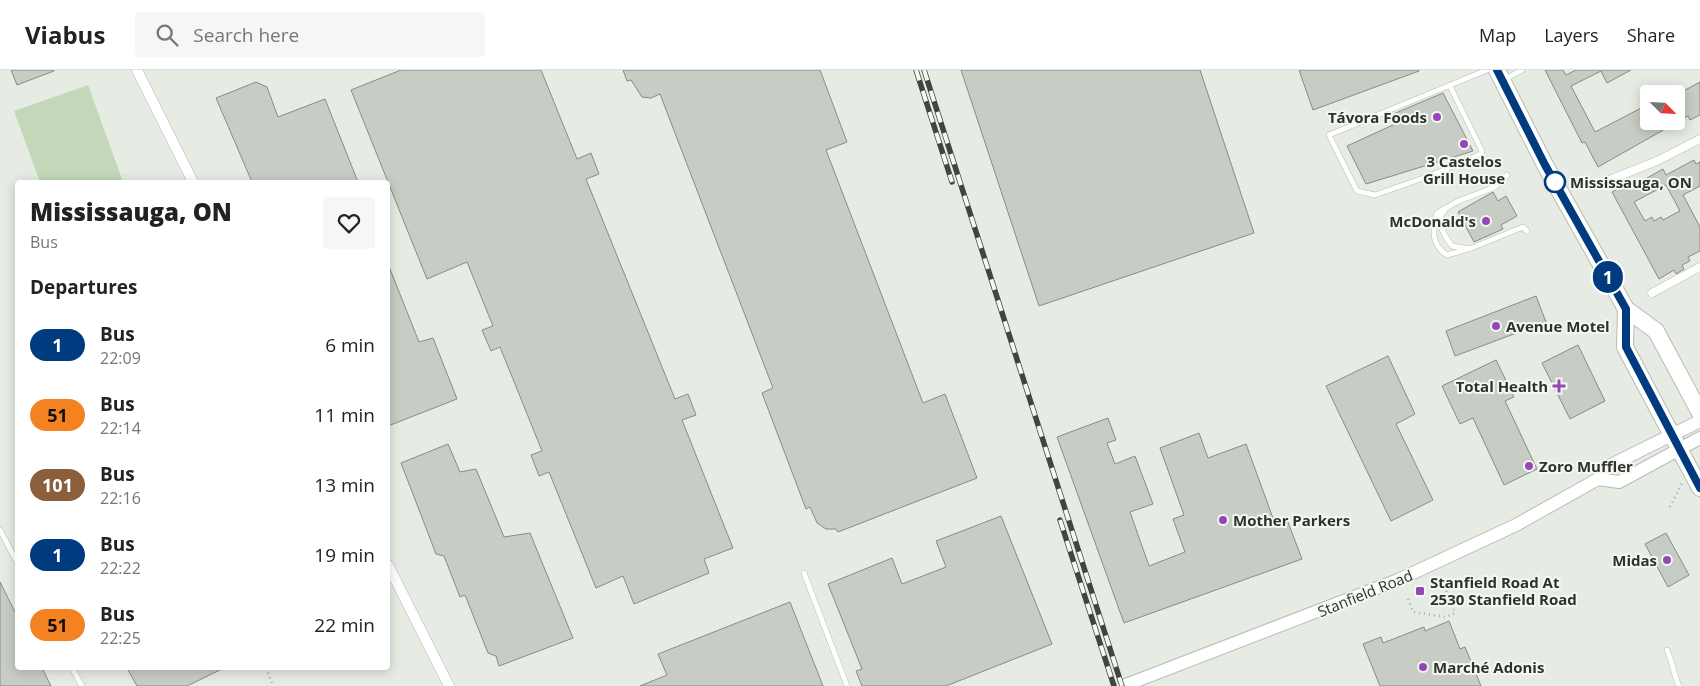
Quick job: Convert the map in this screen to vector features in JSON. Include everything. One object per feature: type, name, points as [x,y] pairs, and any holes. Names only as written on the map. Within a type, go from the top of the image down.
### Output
[{"type":"main road","points":[[1500,75],[1545,165],[1626,309],[1656,331],[1700,412]]},
{"type":"main road","points":[[1626,309],[1626,347],[1700,488]]},
{"type":"street","points":[[137,70],[192,180]]},
{"type":"street","points":[[1594,186],[1657,162],[1700,139]]},
{"type":"street","points":[[1652,293],[1700,267]]},
{"type":"street","name":"Stanfield Road","points":[[1123,686],[1407,576],[1516,525],[1598,479],[1607,467],[1700,421]]},
{"type":"street","points":[[1598,479],[1620,482],[1700,438]]},
{"type":"street","points":[[390,569],[449,686]]},
{"type":"lane","points":[[1450,86],[1482,151],[1481,154],[1432,175],[1375,195],[1357,191],[1329,135],[1487,70]]},
{"type":"lane","points":[[1500,75],[1522,70]]},
{"type":"lane","points":[[1469,249],[1452,246],[1443,234],[1441,224],[1446,208],[1450,203],[1497,185],[1507,175]]},
{"type":"lane","points":[[1446,208],[1437,213],[1433,225],[1433,237],[1441,251],[1447,255],[1469,249],[1523,227],[1527,231]]},
{"type":"lane","points":[[0,530],[15,558]]},
{"type":"lane","points":[[804,572],[847,686]]},
{"type":"lane","points":[[1667,650],[1674,664],[1672,673],[1679,686]]},
{"type":"lane","points":[[73,670],[82,686]]},
{"type":"path","points":[[1670,507],[1683,481]]},
{"type":"path","points":[[1408,599],[1413,612],[1446,617],[1455,613],[1444,585]]},
{"type":"path","points":[[267,670],[273,686]]},
{"type":"green space","points":[[88,85],[122,180],[39,180],[14,111]]},
{"type":"building","points":[[11,70],[54,70],[54,71],[17,85]]},
{"type":"building","points":[[401,70],[541,70],[577,159],[591,153],[599,174],[586,179],[675,399],[688,394],[696,415],[682,420],[733,548],[704,559],[709,573],[634,604],[623,576],[596,588],[549,472],[539,476],[531,455],[542,451],[500,347],[491,351],[482,330],[493,326],[467,262],[427,279],[390,187],[390,180],[387,180],[351,90]]},
{"type":"building","points":[[623,70],[820,70],[847,142],[826,150],[923,403],[945,394],[977,478],[838,532],[836,529],[826,529],[817,523],[810,507],[806,509],[762,393],[773,388],[660,94],[651,98],[642,97],[631,80],[627,81]]},
{"type":"building","points":[[961,70],[1200,70],[1254,233],[1039,306]]},
{"type":"building","points":[[1299,70],[1419,70],[1419,71],[1313,110]]},
{"type":"building","points":[[1545,70],[1563,70],[1566,75],[1576,70],[1631,70],[1607,83],[1601,71],[1571,86],[1595,132],[1640,109],[1640,130],[1663,130],[1598,167],[1585,142],[1582,143]]},
{"type":"building","points":[[256,82],[267,87],[278,117],[325,99],[357,180],[251,180],[216,98]]},
{"type":"building","points":[[1700,82],[1700,115],[1690,120],[1688,116],[1685,118],[1685,90]]},
{"type":"building","points":[[1443,93],[1473,151],[1366,184],[1347,146],[1395,124],[1391,115]]},
{"type":"building","points":[[1694,160],[1696,164],[1700,162],[1700,186],[1683,195],[1700,227],[1700,251],[1688,257],[1690,261],[1682,265],[1684,269],[1676,274],[1674,270],[1659,279],[1612,192],[1623,186],[1626,190],[1663,169],[1666,175]],"holes":[[[1666,185],[1680,211],[1663,220],[1661,217],[1654,221],[1652,217],[1645,221],[1634,202]]]},
{"type":"building","name":"McDonald's","points":[[1493,192],[1498,201],[1506,196],[1517,216],[1501,225],[1503,229],[1474,242],[1458,212]]},
{"type":"building","points":[[390,269],[419,342],[433,338],[457,399],[390,425]]},
{"type":"building","name":"Avenue Motel","points":[[1536,296],[1546,322],[1455,356],[1446,331]]},
{"type":"building","points":[[1578,345],[1605,401],[1570,419],[1542,363]]},
{"type":"building","points":[[1388,356],[1415,414],[1396,424],[1433,500],[1391,521],[1326,386]]},
{"type":"building","points":[[1496,360],[1514,397],[1505,401],[1537,469],[1504,485],[1473,418],[1460,424],[1442,386]]},
{"type":"building","name":"Mother Parkers","points":[[1108,418],[1116,440],[1107,443],[1115,464],[1135,456],[1153,504],[1130,512],[1149,566],[1185,552],[1173,519],[1184,515],[1160,448],[1199,433],[1208,458],[1246,444],[1274,521],[1286,517],[1302,559],[1124,623],[1057,437]]},
{"type":"building","points":[[448,444],[460,472],[476,469],[504,537],[530,533],[573,638],[499,666],[496,656],[488,653],[465,595],[460,597],[444,556],[436,554],[401,463]]},
{"type":"building","points":[[1001,516],[1052,644],[946,686],[862,686],[856,671],[862,669],[828,584],[892,558],[902,584],[946,567],[936,541]]},
{"type":"building","name":"Midas","points":[[1666,533],[1689,575],[1668,587],[1645,544]]},
{"type":"building","points":[[0,582],[15,612],[15,670],[43,670],[51,686],[0,686]]},
{"type":"building","points":[[790,602],[823,686],[640,686],[667,675],[658,654]]},
{"type":"building","name":"Marché Adonis","points":[[1449,621],[1460,649],[1465,647],[1481,686],[1380,686],[1363,644],[1381,637],[1383,643],[1424,627],[1425,631]]},
{"type":"building","points":[[128,670],[220,670],[187,686],[137,686]]},
{"type":"railway","points":[[916,70],[952,182]]},
{"type":"railway","points":[[924,70],[1122,686]]},
{"type":"railway","points":[[1060,520],[1114,686]]},
{"type":"bus line","name":"1","points":[[1497,70],[1545,165],[1626,309],[1626,347],[1700,488]]},
{"type":"place","name":"Távora Foods","points":[[1437,117]]},
{"type":"place","name":"3 Castelos Grill House","points":[[1464,144]]},
{"type":"place","name":"Mississauga, ON","points":[[1555,182]]},
{"type":"place","name":"McDonald's","points":[[1486,221]]},
{"type":"place","name":"Avenue Motel","points":[[1496,326]]},
{"type":"place","name":"Total Health","points":[[1559,386]]},
{"type":"place","name":"Zoro Muffler","points":[[1529,466]]},
{"type":"place","name":"Mother Parkers","points":[[1223,520]]},
{"type":"place","name":"Midas","points":[[1667,560]]},
{"type":"place","name":"Stanfield Road At 2530 Stanfield Road","points":[[1420,591]]},
{"type":"place","name":"Marché Adonis","points":[[1423,667]]}]
